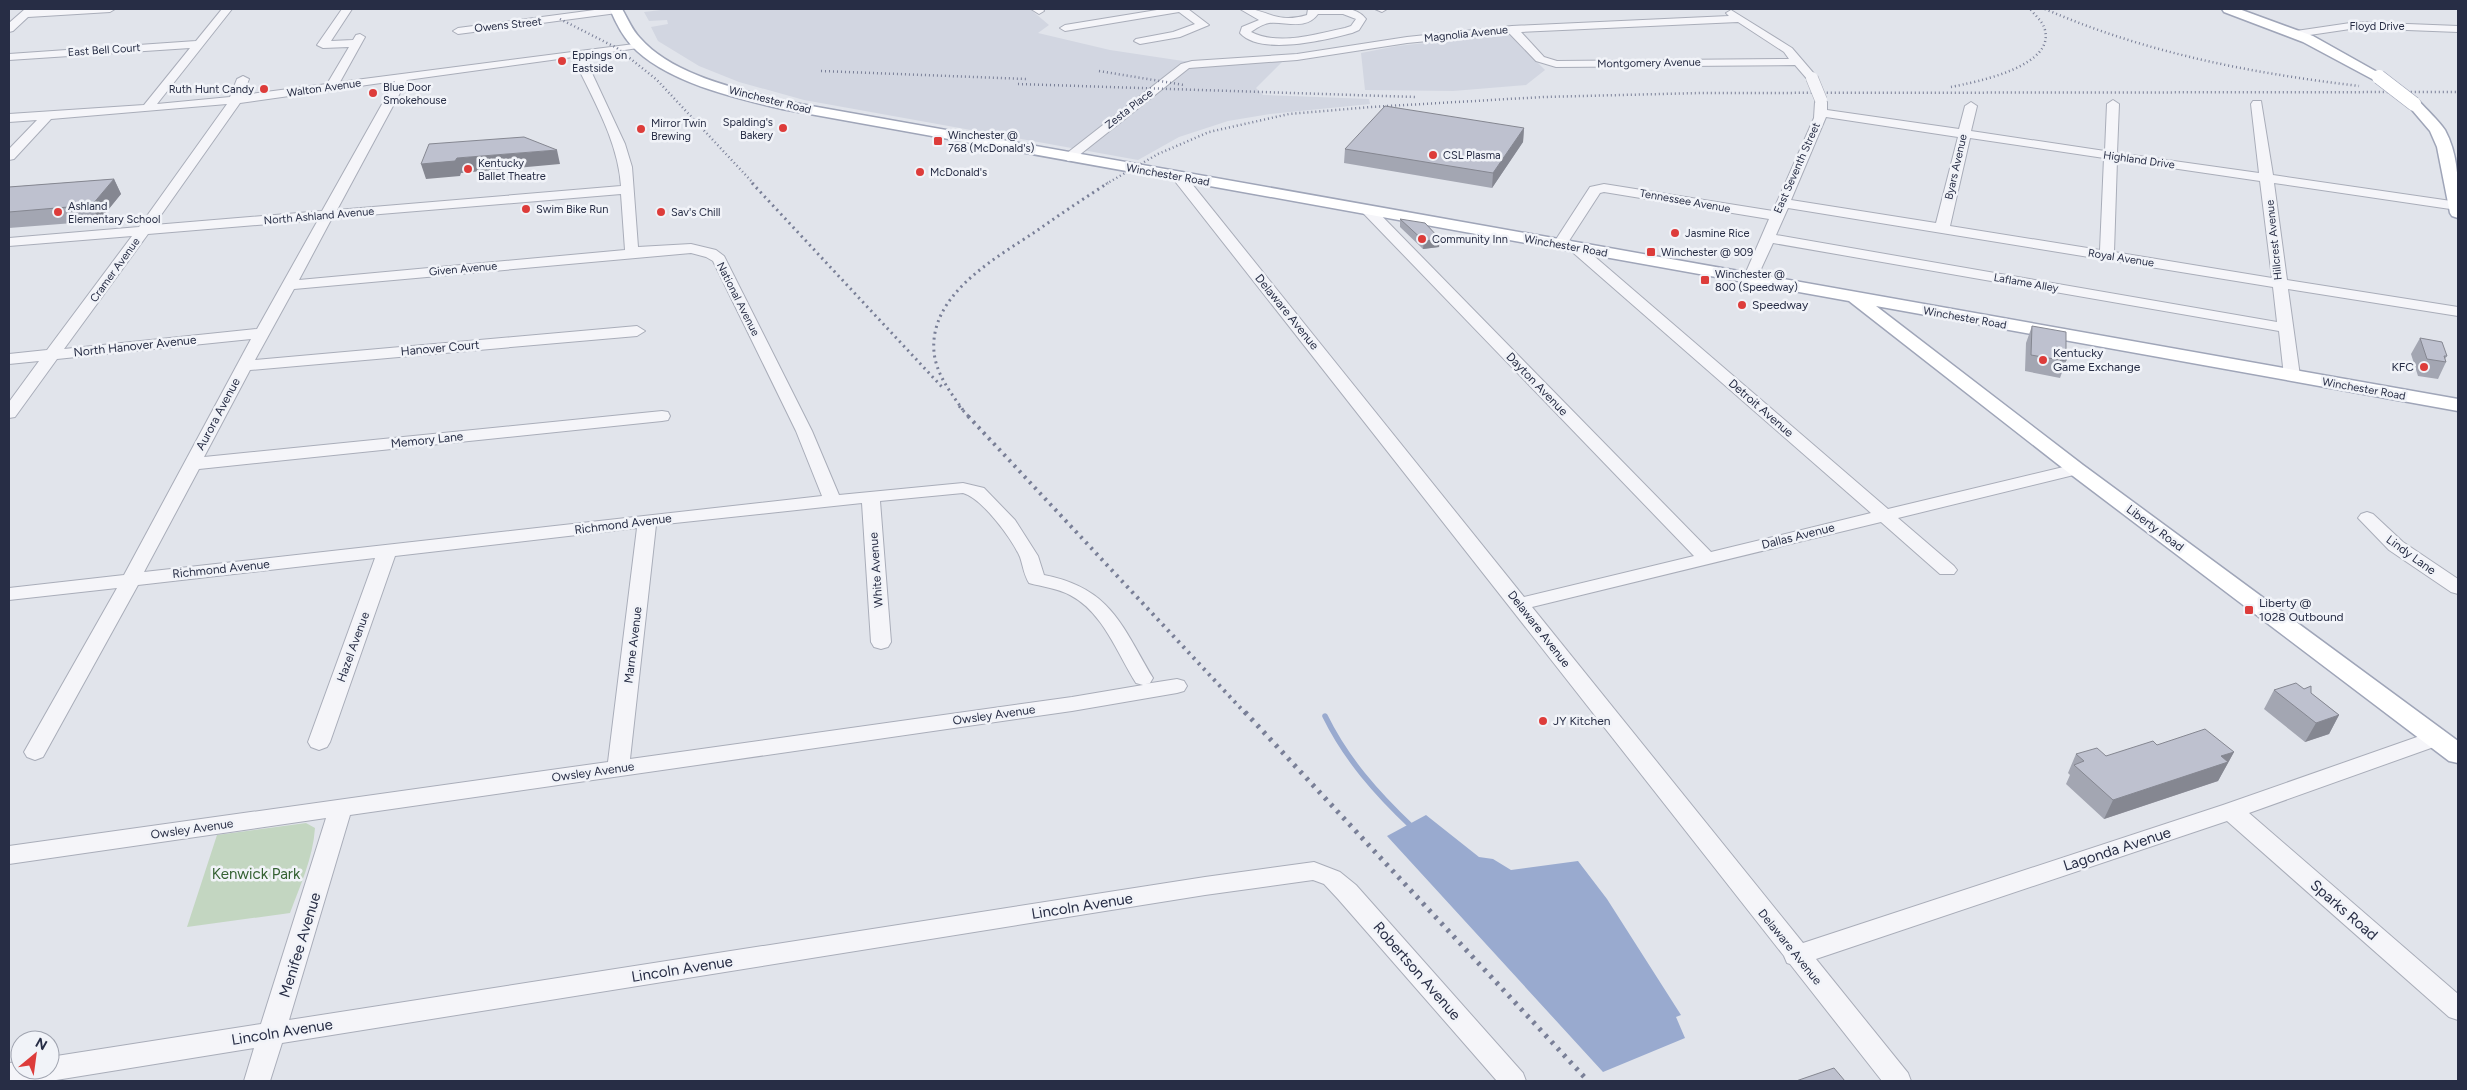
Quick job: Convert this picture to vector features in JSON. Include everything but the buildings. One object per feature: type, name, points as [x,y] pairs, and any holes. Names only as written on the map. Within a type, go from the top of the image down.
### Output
[{"type":"main road","points":[[2228,9],[2296,34],[2332,51],[2379,77],[2414,104],[2437,130],[2454,165],[2458,210]]},
{"type":"main road","name":"Winchester Road","points":[[617,10],[638,45],[664,63],[694,78],[754,98],[819,112],[2458,406]]},
{"type":"main road","name":"Liberty Road","points":[[1856,298],[2076,469],[2458,754]]},
{"type":"street","points":[[9,29],[28,11],[110,9]]},
{"type":"street","points":[[148,108],[227,9]]},
{"type":"street","points":[[347,9],[323,46],[358,40]]},
{"type":"street","points":[[1104,9],[1117,19]]},
{"type":"street","points":[[1124,9],[1134,16]]},
{"type":"street","points":[[1065,28],[1181,9],[1204,25],[1176,35],[1140,42]]},
{"type":"street","points":[[1245,9],[1267,20],[1281,22],[1297,21],[1311,17],[1313,10],[1342,11],[1358,15],[1361,19],[1355,28],[1348,31],[1300,40],[1267,41],[1256,39],[1245,33],[1246,29],[1267,20]]},
{"type":"street","points":[[1724,9],[1778,42],[1800,62],[1818,89],[1821,107]]},
{"type":"street","name":"Owens Street","points":[[458,30],[617,10]]},
{"type":"street","points":[[1054,19],[1076,37]]},
{"type":"street","name":"Magnolia Avenue","points":[[1192,64],[1297,58],[1407,40],[1512,29],[1742,19]]},
{"type":"street","name":"Floyd Drive","points":[[2296,34],[2357,25],[2458,29]]},
{"type":"street","name":"Montgomery Avenue","points":[[1512,29],[1542,60],[1556,64],[1800,62]]},
{"type":"street","points":[[331,87],[358,40]]},
{"type":"street","name":"East Bell Court","points":[[9,57],[199,44]]},
{"type":"street","name":"Walton Avenue","points":[[9,118],[235,100],[638,45]]},
{"type":"street","points":[[577,54],[619,144],[626,167],[629,189],[630,247],[633,252],[638,253]]},
{"type":"street","name":"Zesta Place","points":[[1068,157],[1185,66],[1192,64]]},
{"type":"street","name":"Aurora Avenue","points":[[35,752],[132,578],[244,366],[403,77]]},
{"type":"street","name":"Cramer Avenue","points":[[9,413],[143,231],[235,100],[243,80]]},
{"type":"street","points":[[2107,255],[2113,104]]},
{"type":"street","name":"Hillcrest Avenue","points":[[2257,104],[2292,376]]},
{"type":"street","name":"Byars Avenue","points":[[1942,229],[1971,106]]},
{"type":"street","name":"Highland Drive","points":[[1821,107],[1964,134],[2268,179],[2458,210]]},
{"type":"street","name":"East Seventh Street","points":[[1750,279],[1766,238],[1784,203],[1821,107]]},
{"type":"street","points":[[9,156],[48,115]]},
{"type":"street","name":"Delaware Avenue","points":[[1179,177],[1520,604],[1796,956],[1898,1081]]},
{"type":"street","name":"Tennessee Avenue","points":[[1567,246],[1595,190],[1609,188],[1776,216]]},
{"type":"street","name":"North Ashland Avenue","points":[[9,242],[629,189]]},
{"type":"street","name":"Royal Avenue","points":[[1784,203],[2458,312]]},
{"type":"street","name":"Dayton Avenue","points":[[1368,210],[1707,558]]},
{"type":"street","name":"Laflame Alley","points":[[1766,238],[2285,328]]},
{"type":"street","name":"Detroit Avenue","points":[[1567,246],[1947,570]]},
{"type":"street","name":"National Avenue","points":[[638,253],[701,250],[713,254],[719,259],[804,431],[832,501]]},
{"type":"street","name":"Given Avenue","points":[[288,285],[638,253]]},
{"type":"street","name":"Hanover Court","points":[[244,366],[637,331]]},
{"type":"street","name":"North Hanover Avenue","points":[[9,359],[262,333]]},
{"type":"street","name":"Memory Lane","points":[[192,464],[662,416]]},
{"type":"street","name":"Dallas Avenue","points":[[1520,604],[2076,469]]},
{"type":"street","name":"Richmond Avenue","points":[[9,594],[132,578],[387,552],[648,521],[963,488],[978,492],[1008,524],[1029,556],[1036,579],[1059,581],[1071,586],[1103,611],[1143,678]]},
{"type":"street","name":"White Avenue","points":[[871,497],[881,642]]},
{"type":"street","name":"Lindy Lane","points":[[2367,518],[2396,546],[2458,588]]},
{"type":"street","name":"Marne Avenue","points":[[618,768],[648,521]]},
{"type":"street","name":"Hazel Avenue","points":[[319,742],[387,552]]},
{"type":"street","name":"Owsley Avenue","points":[[9,855],[1072,704],[1177,686]]},
{"type":"street","name":"Lagonda Avenue","points":[[1796,956],[2230,811],[2437,738]]},
{"type":"street","name":"Menifee Avenue","points":[[257,1081],[341,808]]},
{"type":"street","name":"Sparks Road","points":[[2230,811],[2458,1009]]},
{"type":"street","name":"Lincoln Avenue","points":[[60,1067],[1204,886],[1314,871]]},
{"type":"street","name":"Robertson Avenue","points":[[1314,871],[1332,878],[1347,892],[1513,1081]]},
{"type":"shaded area","points":[[670,9],[1030,9],[1049,25],[1038,33],[1110,50],[1183,61],[1283,61],[1256,88],[1263,95],[1369,99],[1370,104],[1270,114],[1228,121],[1179,137],[1138,160],[804,100],[739,82],[699,66],[658,41],[651,27],[668,24],[667,20],[649,21],[644,12]]},
{"type":"shaded area","points":[[1509,34],[1545,70],[1526,85],[1453,91],[1365,90],[1361,53],[1397,46]]},
{"type":"green space","name":"Kenwick Park","points":[[306,823],[315,828],[314,839],[306,872],[290,913],[187,927],[217,835]]},
{"type":"water","points":[[1426,815],[1479,857],[1493,859],[1511,870],[1578,861],[1607,899],[1681,1015],[1676,1017],[1685,1038],[1603,1072],[1387,836]]},
{"type":"waterway","points":[[1325,716],[1333,732],[1363,775],[1412,827]]},
{"type":"railway","points":[[1951,87],[2012,70],[2028,62],[2039,52],[2045,41],[2044,27],[2030,9]]},
{"type":"railway","points":[[2045,9],[2121,38],[2199,59],[2278,75],[2359,86]]},
{"type":"railway","points":[[560,19],[617,48],[657,80],[754,184]]},
{"type":"railway","points":[[821,71],[1026,79]]},
{"type":"railway","points":[[1099,71],[1184,85]]},
{"type":"railway","points":[[1018,84],[1415,97]]},
{"type":"railway","points":[[1106,184],[1158,154],[1209,132],[1289,114],[1371,107],[1543,97],[1700,93],[2458,92]]},
{"type":"railway","points":[[752,183],[942,387]]},
{"type":"railway","points":[[963,410],[945,383],[935,360],[935,332],[942,313],[953,296],[984,267],[1108,183]]},
{"type":"railway","points":[[959,406],[969,417]]},
{"type":"railway","points":[[968,416],[1246,714]]},
{"type":"railway","points":[[1245,712],[1588,1081]]},
{"type":"place","name":"Eppings on Eastside","points":[[562,61]]},
{"type":"place","name":"Ruth Hunt Candy","points":[[264,89]]},
{"type":"place","name":"Blue Door Smokehouse","points":[[373,93]]},
{"type":"place","name":"Spalding's Bakery","points":[[783,128]]},
{"type":"place","name":"Mirror Twin Brewing","points":[[641,129]]},
{"type":"place","name":"Winchester @ 768 (McDonald's)","points":[[938,141]]},
{"type":"place","name":"CSL Plasma","points":[[1433,155]]},
{"type":"place","name":"Kentucky Ballet Theatre","points":[[468,169]]},
{"type":"place","name":"McDonald's","points":[[920,172]]},
{"type":"place","name":"Swim Bike Run","points":[[526,209]]},
{"type":"place","name":"Ashland Elementary School","points":[[58,212]]},
{"type":"place","name":"Sav's Chill","points":[[661,212]]},
{"type":"place","name":"Jasmine Rice","points":[[1675,233]]},
{"type":"place","name":"Community Inn","points":[[1422,239]]},
{"type":"place","name":"Winchester @ 909","points":[[1651,252]]},
{"type":"place","name":"Winchester @ 800 (Speedway)","points":[[1705,280]]},
{"type":"place","name":"Speedway","points":[[1742,305]]},
{"type":"place","name":"Kentucky Game Exchange","points":[[2043,360]]},
{"type":"place","name":"KFC","points":[[2424,367]]},
{"type":"place","name":"Liberty @ 1028 Outbound","points":[[2249,610]]},
{"type":"place","name":"JY Kitchen","points":[[1543,721]]}]
